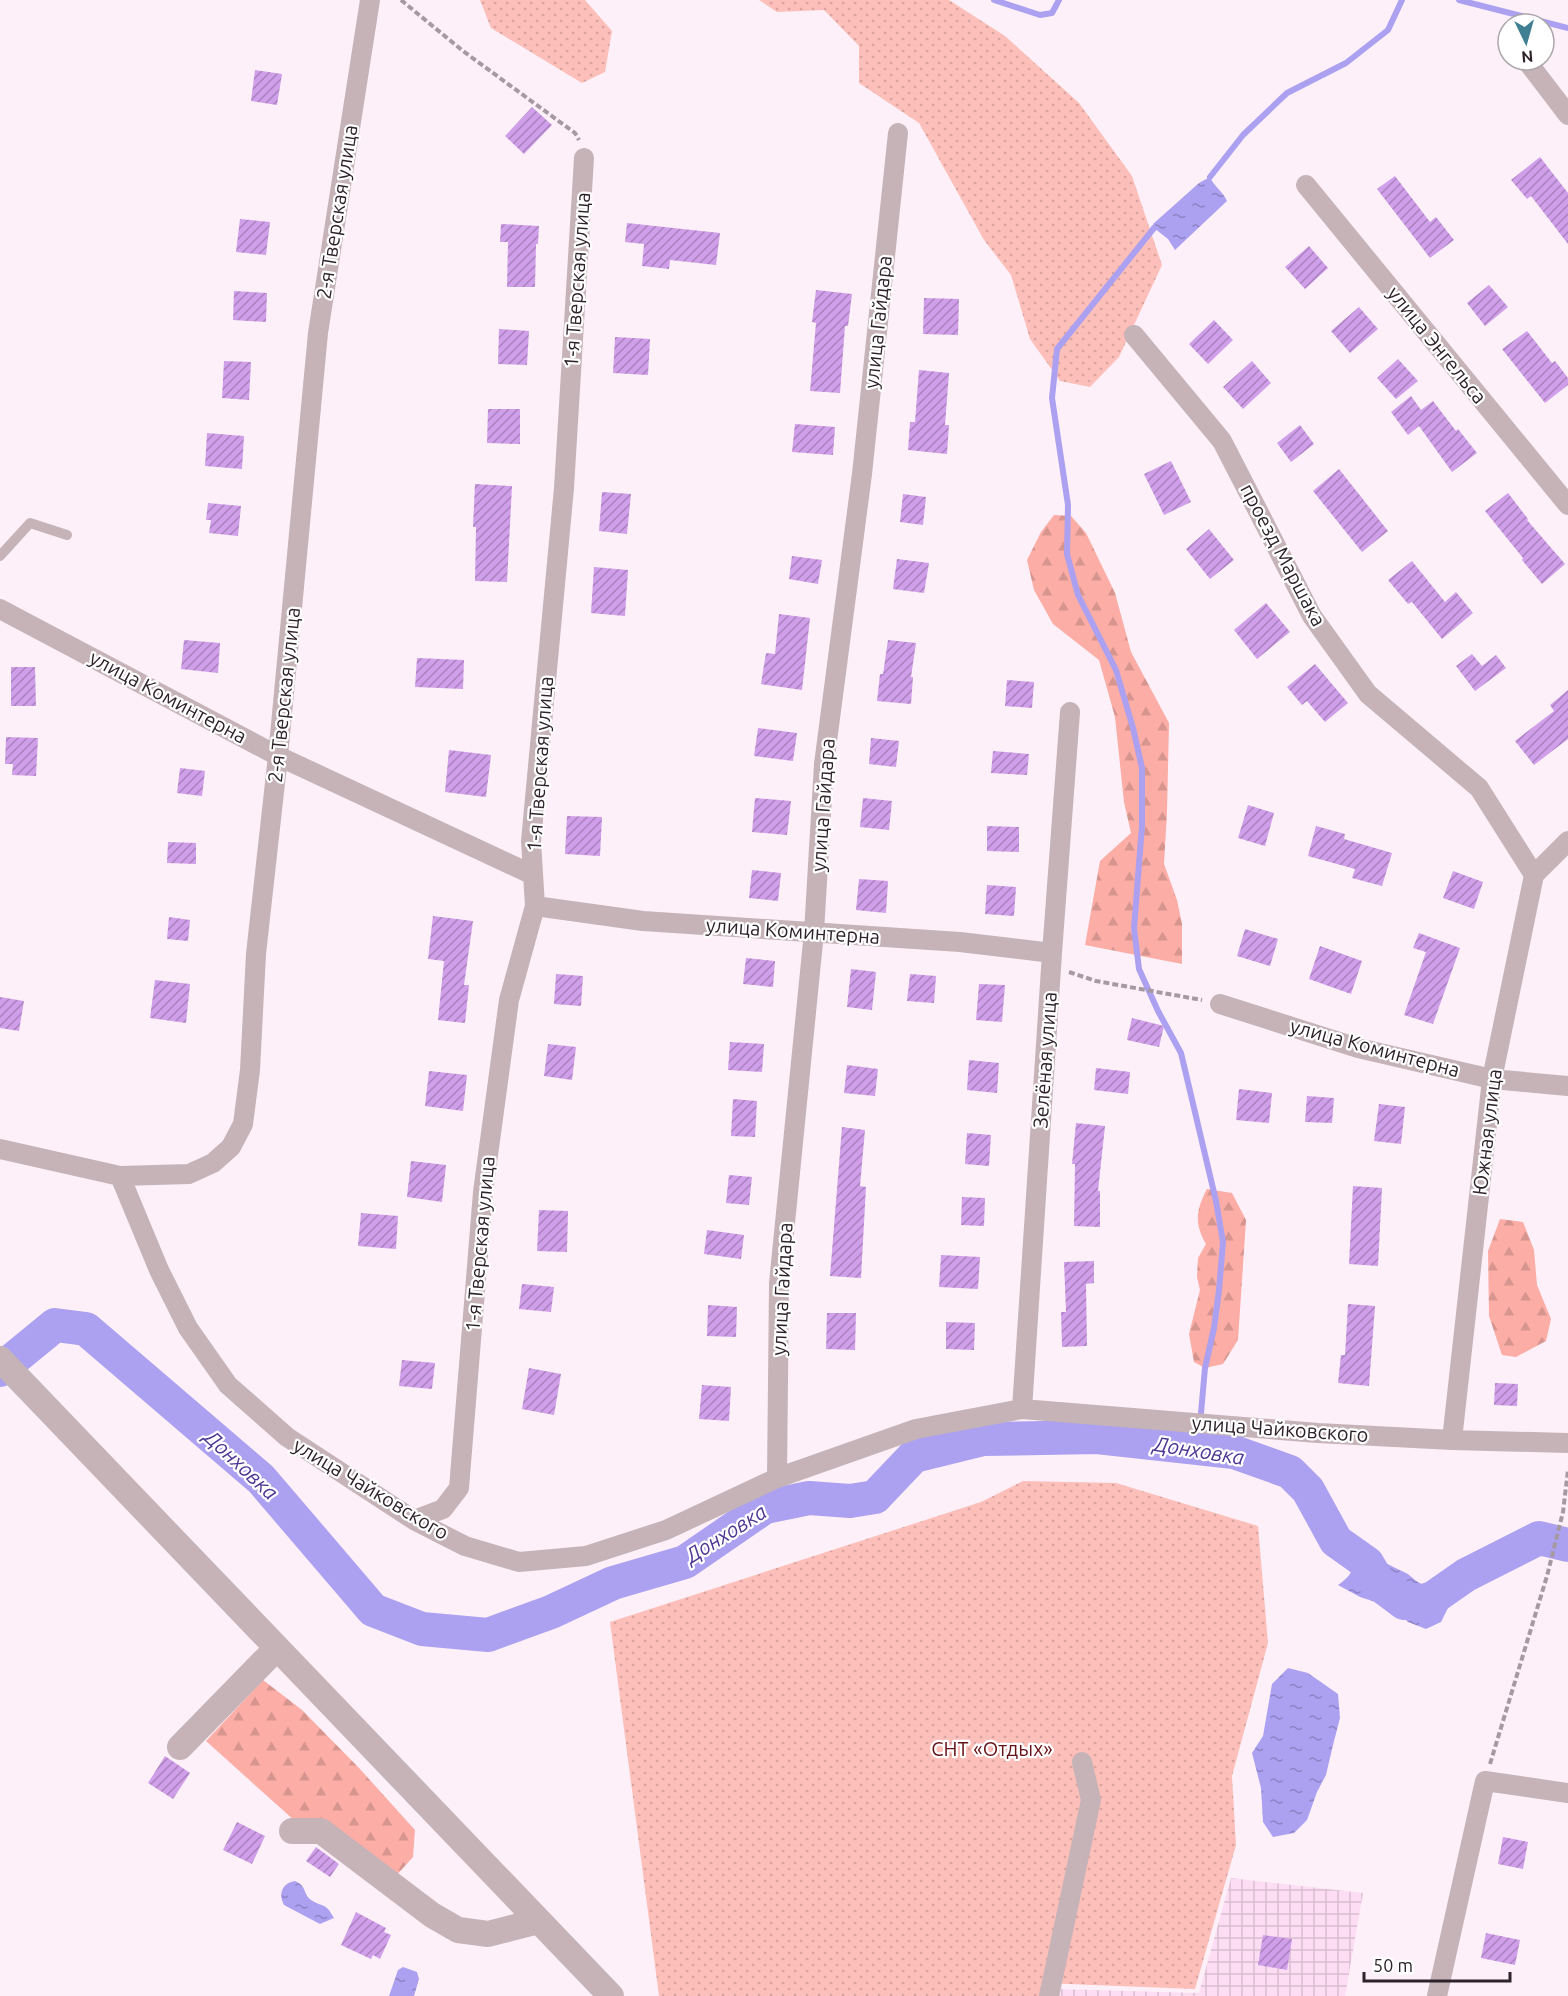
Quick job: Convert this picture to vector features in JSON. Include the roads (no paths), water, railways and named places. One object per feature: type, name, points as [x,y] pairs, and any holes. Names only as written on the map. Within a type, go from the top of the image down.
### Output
[{"type":"street","name":"2-я Тверская улица","points":[[0,1149],[120,1176],[189,1174],[213,1164],[231,1147],[243,1124],[250,1070],[256,954],[278,756],[318,333],[370,0]]},
{"type":"street","points":[[1535,72],[1568,115]]},
{"type":"street","name":"улица Гайдара","points":[[777,1479],[779,1283],[814,932],[824,764],[862,474],[898,133]]},
{"type":"street","name":"1-я Тверская улица","points":[[414,1520],[443,1509],[459,1488],[482,1204],[508,1000],[535,906],[531,841],[564,488],[584,158]]},
{"type":"street","name":"улица Энгельса","points":[[1306,185],[1568,506]]},
{"type":"street","name":"проезд Маршака","points":[[1134,335],[1222,441],[1312,616],[1368,694],[1479,788],[1534,875]]},
{"type":"street","name":"улица Коминтерна","points":[[0,609],[278,756],[533,875]]},
{"type":"street","name":"Зелёная улица","points":[[1022,1409],[1051,959],[1070,712]]},
{"type":"street","points":[[1534,875],[1568,841]]},
{"type":"street","name":"Южная улица","points":[[1452,1440],[1492,1079],[1534,875]]},
{"type":"street","name":"улица Коминтерна","points":[[535,906],[643,921],[960,942],[1051,959]]},
{"type":"street","name":"улица Коминтерна","points":[[1220,1004],[1358,1048],[1492,1079],[1568,1086]]},
{"type":"street","name":"улица Чайковского","points":[[120,1176],[159,1269],[188,1328],[228,1385],[287,1437],[414,1520],[465,1546],[519,1562],[586,1556],[666,1530],[777,1479],[916,1429],[1022,1409],[1318,1433],[1568,1443]]},
{"type":"street","points":[[0,1359],[611,1996]]},
{"type":"street","points":[[180,1747],[277,1648]]},
{"type":"street","points":[[1049,1996],[1091,1800],[1082,1762]]},
{"type":"street","points":[[1437,1996],[1485,1782],[1568,1793]]},
{"type":"street","points":[[292,1831],[321,1831],[432,1916],[458,1930],[488,1934],[539,1921]]},
{"type":"lane","points":[[0,556],[30,524],[67,535]]},
{"type":"water","points":[[1210,177],[1227,201],[1175,250],[1168,239],[1154,228],[1153,224],[1199,183]]},
{"type":"water","points":[[1363,1550],[1423,1584],[1454,1584],[1452,1600],[1441,1622],[1426,1629],[1408,1622],[1397,1612],[1382,1604],[1360,1597],[1338,1585],[1350,1574],[1351,1552]]},
{"type":"water","points":[[1288,1668],[1308,1673],[1338,1694],[1340,1718],[1326,1775],[1307,1820],[1294,1833],[1273,1837],[1263,1822],[1261,1788],[1252,1753],[1263,1736],[1272,1684]]},
{"type":"water","points":[[295,1881],[301,1885],[311,1900],[326,1907],[334,1918],[320,1924],[284,1905],[281,1897],[282,1890],[287,1884]]},
{"type":"water","points":[[403,1967],[417,1972],[419,1979],[414,1996],[389,1996],[398,1970]]},
{"type":"waterway","points":[[994,0],[1040,15],[1052,13],[1059,0]]},
{"type":"waterway","points":[[1210,177],[1243,135],[1287,93],[1346,63],[1388,30],[1402,0]]},
{"type":"waterway","points":[[1459,0],[1568,28]]},
{"type":"waterway","points":[[1154,228],[1057,349],[1052,398],[1068,505],[1067,554],[1078,595],[1116,670],[1142,768],[1142,826],[1134,928],[1139,969],[1181,1053],[1216,1201],[1223,1242],[1214,1328],[1205,1368],[1200,1424],[1205,1438],[1234,1452]]},
{"type":"waterway","name":"Донховка","points":[[0,1370],[55,1325],[86,1329],[261,1479],[373,1610],[422,1629],[488,1635],[551,1612],[613,1583],[685,1562],[765,1507],[809,1498],[850,1501],[875,1497],[914,1456],[983,1439],[1097,1437],[1234,1452],[1290,1472],[1308,1490],[1336,1541],[1367,1563],[1380,1585],[1404,1603],[1418,1603],[1433,1598],[1466,1575],[1539,1538],[1568,1545]]},
{"type":"park label","name":"СНТ «Отдых»","points":[[992,1749]]}]
